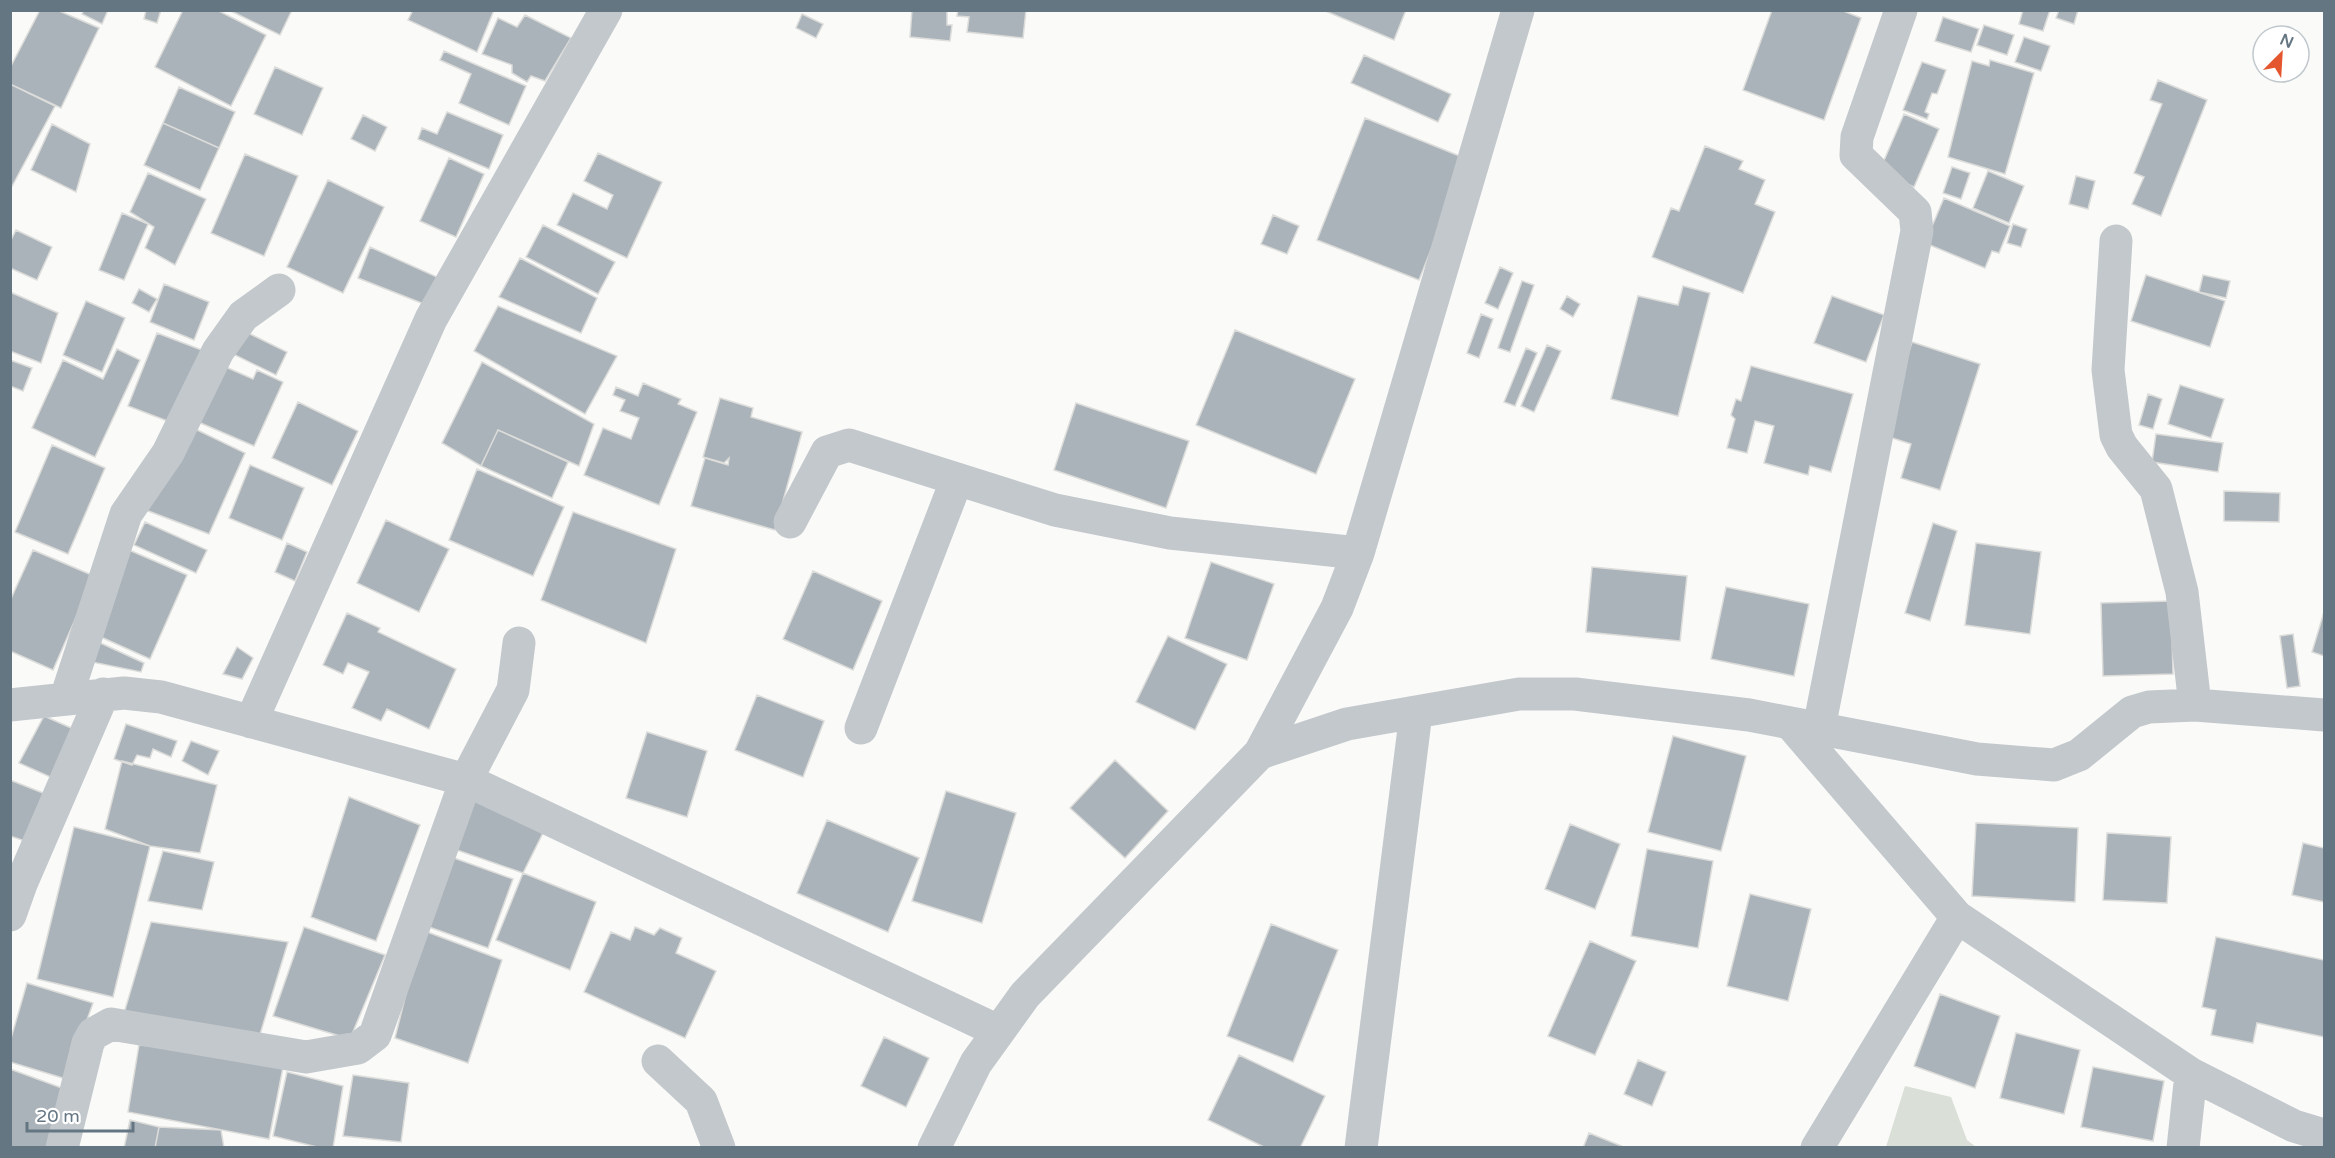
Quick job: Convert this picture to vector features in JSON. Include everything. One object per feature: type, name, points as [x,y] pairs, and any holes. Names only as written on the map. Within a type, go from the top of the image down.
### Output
[{"type":"street","points":[[251,722],[430,319],[606,10]]},
{"type":"street","points":[[934,1148],[976,1063],[1025,995],[1260,753],[1337,608],[1358,553],[1518,10]]},
{"type":"street","points":[[1804,726],[1917,231],[1915,212],[1856,155],[1857,136],[1901,10]]},
{"type":"street","points":[[2116,241],[2108,370],[2116,435],[2122,447],[2156,489],[2182,592],[2195,705]]},
{"type":"street","points":[[66,698],[126,514],[168,453],[218,351],[243,316],[279,290]]},
{"type":"street","points":[[790,522],[827,452],[849,445],[1055,510],[1170,533],[1358,553]]},
{"type":"street","points":[[861,728],[957,479]]},
{"type":"street","points":[[62,1148],[88,1043],[93,1034],[111,1024],[306,1057],[358,1048],[375,1035],[466,780],[513,690],[519,643]]},
{"type":"street","points":[[10,705],[104,694],[124,693],[161,697],[466,780],[998,1031]]},
{"type":"street","points":[[10,915],[21,884],[104,694]]},
{"type":"street","points":[[1260,753],[1347,724],[1416,713],[1485,697],[1519,694],[1575,694],[1749,715],[1977,759],[2054,765],[2079,755],[2132,712],[2149,707],[2195,705],[2325,715]]},
{"type":"street","points":[[1361,1148],[1416,713]]},
{"type":"street","points":[[1804,726],[1957,917],[2191,1074],[2294,1126],[2325,1135]]},
{"type":"street","points":[[1817,1148],[1957,917]]},
{"type":"street","points":[[658,1061],[701,1101],[719,1148]]},
{"type":"street","points":[[2182,1148],[2191,1074]]},
{"type":"shaded area","points":[[1905,1086],[1951,1097],[1967,1140],[1976,1147],[1886,1147]]},
{"type":"building","points":[[40,10],[57,10],[99,28],[61,108],[10,84],[10,68]]},
{"type":"building","points":[[84,10],[108,10],[102,24],[82,14]]},
{"type":"building","points":[[146,10],[161,10],[157,23],[144,19]]},
{"type":"building","points":[[183,10],[217,10],[266,35],[231,106],[155,67]]},
{"type":"building","points":[[229,10],[292,10],[280,35]]},
{"type":"building","points":[[413,10],[494,10],[477,52],[408,20]]},
{"type":"building","points":[[912,10],[947,11],[947,25],[952,25],[950,41],[910,37]]},
{"type":"building","points":[[958,10],[1026,10],[1023,38],[967,32],[969,17],[957,16]]},
{"type":"building","points":[[1323,10],[1406,10],[1394,40]]},
{"type":"building","points":[[1772,10],[1841,10],[1861,18],[1824,120],[1743,90]]},
{"type":"building","points":[[2023,10],[2050,10],[2043,31],[2019,24]]},
{"type":"building","points":[[2059,10],[2078,10],[2074,24],[2056,18]]},
{"type":"building","points":[[802,14],[823,24],[816,38],[796,28]]},
{"type":"building","points":[[525,15],[571,38],[545,81],[531,76],[527,82],[512,73],[512,65],[482,54],[498,18],[517,27]]},
{"type":"building","points":[[1943,17],[1979,29],[1971,52],[1935,41]]},
{"type":"building","points":[[1984,25],[2014,35],[2007,55],[1977,45]]},
{"type":"building","points":[[2024,37],[2050,46],[2041,71],[2015,62]]},
{"type":"building","points":[[444,51],[526,86],[509,125],[459,103],[471,74],[440,60]]},
{"type":"building","points":[[1364,55],[1451,94],[1438,122],[1351,83]]},
{"type":"building","points":[[1990,60],[2034,73],[2005,174],[1948,157],[1972,61],[1989,66]]},
{"type":"building","points":[[1922,62],[1946,70],[1937,94],[1932,93],[1925,112],[1929,114],[1927,119],[1903,110]]},
{"type":"building","points":[[275,67],[323,88],[302,135],[254,114]]},
{"type":"building","points":[[2158,80],[2207,100],[2161,216],[2132,204],[2144,177],[2134,173],[2162,104],[2150,100]]},
{"type":"building","points":[[10,84],[55,106],[10,190]]},
{"type":"building","points":[[179,87],[235,112],[219,148],[163,123]]},
{"type":"building","points":[[447,112],[503,135],[489,169],[418,139],[422,128],[437,134]]},
{"type":"building","points":[[1904,114],[1939,129],[1914,187],[1879,172]]},
{"type":"building","points":[[363,115],[387,127],[375,151],[351,139]]},
{"type":"building","points":[[1365,118],[1467,159],[1419,280],[1317,240]]},
{"type":"building","points":[[163,123],[219,148],[200,190],[144,165]]},
{"type":"building","points":[[52,124],[90,144],[76,192],[31,170]]},
{"type":"building","points":[[1705,146],[1743,161],[1739,169],[1765,180],[1755,204],[1775,212],[1743,293],[1652,257],[1671,208],[1679,211]]},
{"type":"building","points":[[598,153],[662,182],[627,258],[557,225],[573,193],[607,209],[613,195],[584,181]]},
{"type":"building","points":[[245,154],[298,176],[264,256],[211,233]]},
{"type":"building","points":[[449,158],[484,174],[456,237],[420,221]]},
{"type":"building","points":[[1952,167],[1970,173],[1961,199],[1943,193]]},
{"type":"building","points":[[1988,171],[2024,186],[2009,223],[1973,208]]},
{"type":"building","points":[[148,173],[206,199],[175,265],[145,248],[154,227],[130,212]]},
{"type":"building","points":[[2076,176],[2095,181],[2088,209],[2069,204]]},
{"type":"building","points":[[328,180],[384,207],[343,293],[287,267]]},
{"type":"building","points":[[1944,198],[2010,226],[1999,253],[1992,251],[1985,268],[1925,243]]},
{"type":"building","points":[[122,213],[148,224],[124,280],[99,270]]},
{"type":"building","points":[[1273,215],[1299,226],[1287,254],[1261,244]]},
{"type":"building","points":[[2013,224],[2027,229],[2021,247],[2007,243]]},
{"type":"building","points":[[543,225],[615,262],[598,294],[526,257]]},
{"type":"building","points":[[16,230],[52,247],[37,280],[10,268],[10,242]]},
{"type":"building","points":[[370,247],[437,277],[424,304],[358,278]]},
{"type":"building","points":[[520,258],[597,298],[581,333],[499,297]]},
{"type":"building","points":[[1500,267],[1513,273],[1498,309],[1485,303]]},
{"type":"building","points":[[2146,275],[2225,301],[2210,347],[2131,321]]},
{"type":"building","points":[[2203,275],[2230,281],[2226,298],[2199,292]]},
{"type":"building","points":[[1522,281],[1534,285],[1510,352],[1498,348]]},
{"type":"building","points":[[164,284],[209,302],[194,340],[150,322]]},
{"type":"building","points":[[1683,286],[1710,293],[1678,416],[1611,399],[1638,296],[1678,305]]},
{"type":"building","points":[[139,289],[157,299],[149,312],[132,303]]},
{"type":"building","points":[[10,292],[58,313],[41,363],[10,351]]},
{"type":"building","points":[[1567,296],[1580,304],[1573,317],[1560,309]]},
{"type":"building","points":[[1832,296],[1884,315],[1866,362],[1814,343]]},
{"type":"building","points":[[86,301],[125,318],[102,372],[63,355]]},
{"type":"building","points":[[498,306],[617,356],[585,414],[474,351]]},
{"type":"building","points":[[1481,314],[1493,319],[1479,358],[1467,353]]},
{"type":"building","points":[[1235,330],[1355,379],[1316,474],[1196,425]]},
{"type":"building","points":[[244,331],[287,352],[276,375],[233,354]]},
{"type":"building","points":[[157,333],[207,352],[178,425],[128,406]]},
{"type":"building","points":[[1912,342],[1980,364],[1940,490],[1901,478],[1911,444],[1883,435]]},
{"type":"building","points":[[1547,345],[1561,351],[1534,412],[1521,406]]},
{"type":"building","points":[[1526,348],[1537,353],[1515,406],[1504,402]]},
{"type":"building","points":[[117,349],[140,360],[95,457],[32,428],[63,360],[103,379]]},
{"type":"building","points":[[10,360],[32,368],[23,391],[10,386]]},
{"type":"building","points":[[482,362],[594,424],[579,466],[498,430],[481,466],[442,443]]},
{"type":"building","points":[[221,365],[253,379],[257,370],[283,382],[254,446],[196,421]]},
{"type":"building","points":[[1751,366],[1853,394],[1831,472],[1810,466],[1808,475],[1764,463],[1774,426],[1755,421],[1747,453],[1727,448],[1735,419],[1731,415],[1736,399],[1741,401]]},
{"type":"building","points":[[643,383],[681,399],[678,404],[697,412],[659,505],[584,475],[603,428],[631,439],[639,418],[620,411],[625,400],[613,395],[616,387],[638,396]]},
{"type":"building","points":[[2180,385],[2224,399],[2211,438],[2168,424]]},
{"type":"building","points":[[2148,394],[2162,399],[2153,429],[2139,425]]},
{"type":"building","points":[[720,398],[753,408],[751,417],[802,432],[775,530],[691,506],[705,458],[728,465],[729,458],[724,463],[703,457]]},
{"type":"building","points":[[298,402],[358,431],[332,485],[272,458]]},
{"type":"building","points":[[1076,403],[1189,441],[1166,508],[1054,470]]},
{"type":"building","points":[[191,427],[245,453],[209,534],[143,509]]},
{"type":"building","points":[[498,430],[568,462],[552,498],[481,466]]},
{"type":"building","points":[[2156,434],[2223,443],[2218,472],[2152,462]]},
{"type":"building","points":[[52,445],[105,468],[68,554],[15,532]]},
{"type":"building","points":[[250,465],[304,488],[282,540],[229,518]]},
{"type":"building","points":[[477,469],[564,507],[533,576],[449,540]]},
{"type":"building","points":[[2224,491],[2280,493],[2279,522],[2224,521]]},
{"type":"building","points":[[573,512],[676,549],[646,643],[541,600]]},
{"type":"building","points":[[386,520],[449,549],[419,612],[357,583]]},
{"type":"building","points":[[145,522],[207,550],[196,573],[134,545]]},
{"type":"building","points":[[1933,523],[1957,531],[1930,621],[1905,613]]},
{"type":"building","points":[[287,543],[307,552],[295,581],[275,572]]},
{"type":"building","points":[[1976,543],[2041,552],[2030,634],[1965,625]]},
{"type":"building","points":[[33,550],[94,576],[53,670],[10,651],[10,601]]},
{"type":"building","points":[[129,550],[187,575],[150,659],[92,633]]},
{"type":"building","points":[[1211,562],[1274,584],[1247,660],[1185,638]]},
{"type":"building","points":[[1592,567],[1687,576],[1680,641],[1586,632]]},
{"type":"building","points":[[813,571],[882,601],[853,670],[783,639]]},
{"type":"building","points":[[1726,587],[1809,604],[1794,676],[1711,659]]},
{"type":"building","points":[[2171,601],[2173,674],[2103,676],[2101,603]]},
{"type":"building","points":[[2324,612],[2324,656],[2312,652]]},
{"type":"building","points":[[347,613],[380,628],[378,632],[456,669],[429,729],[387,709],[381,721],[352,708],[369,672],[348,663],[343,674],[323,665]]},
{"type":"building","points":[[2293,634],[2300,686],[2287,688],[2280,636]]},
{"type":"building","points":[[1168,636],[1227,664],[1195,730],[1136,702]]},
{"type":"building","points":[[94,640],[144,663],[141,672],[87,661]]},
{"type":"building","points":[[237,647],[253,658],[242,679],[223,674]]},
{"type":"building","points":[[757,695],[824,721],[803,777],[735,750]]},
{"type":"building","points":[[44,716],[78,731],[57,780],[19,763]]},
{"type":"building","points":[[126,724],[177,741],[171,757],[153,749],[150,758],[137,755],[132,765],[114,759]]},
{"type":"building","points":[[647,732],[707,751],[687,817],[626,798]]},
{"type":"building","points":[[1673,736],[1746,756],[1721,851],[1648,832]]},
{"type":"building","points":[[191,741],[219,751],[208,775],[182,761]]},
{"type":"building","points":[[1115,760],[1168,811],[1125,858],[1070,808]]},
{"type":"building","points":[[122,761],[217,785],[200,853],[150,846],[105,829]]},
{"type":"building","points":[[10,780],[43,793],[28,842],[10,836]]},
{"type":"building","points":[[946,791],[1016,813],[982,923],[912,901]]},
{"type":"building","points":[[349,797],[420,825],[376,941],[311,917]]},
{"type":"building","points":[[473,799],[546,827],[523,873],[454,849]]},
{"type":"building","points":[[827,820],[919,858],[888,932],[797,893]]},
{"type":"building","points":[[1976,823],[2078,828],[2075,902],[1972,896]]},
{"type":"building","points":[[1570,824],[1620,844],[1595,909],[1545,889]]},
{"type":"building","points":[[74,827],[150,846],[113,997],[37,979]]},
{"type":"building","points":[[2107,833],[2171,837],[2167,903],[2103,900]]},
{"type":"building","points":[[2303,843],[2324,848],[2324,902],[2292,895]]},
{"type":"building","points":[[1647,849],[1713,861],[1698,948],[1631,936]]},
{"type":"building","points":[[163,851],[214,862],[202,910],[148,901]]},
{"type":"building","points":[[454,858],[513,879],[488,948],[429,927]]},
{"type":"building","points":[[523,873],[596,902],[570,970],[496,940]]},
{"type":"building","points":[[1750,894],[1811,909],[1788,1001],[1727,986]]},
{"type":"building","points":[[151,922],[288,942],[258,1041],[122,1020]]},
{"type":"building","points":[[1271,924],[1338,950],[1293,1062],[1227,1036]]},
{"type":"building","points":[[304,927],[385,955],[350,1039],[273,1016]]},
{"type":"building","points":[[635,927],[654,935],[660,928],[682,938],[676,953],[716,971],[685,1038],[584,992],[611,932],[630,940]]},
{"type":"building","points":[[422,930],[502,960],[468,1063],[395,1038]]},
{"type":"building","points":[[2216,937],[2324,960],[2324,1037],[2257,1023],[2253,1043],[2211,1035],[2216,1010],[2202,1007]]},
{"type":"building","points":[[1590,941],[1636,961],[1595,1055],[1548,1036]]},
{"type":"building","points":[[27,983],[93,1003],[66,1079],[10,1062],[10,1042]]},
{"type":"building","points":[[1940,994],[2000,1016],[1975,1088],[1914,1066]]},
{"type":"building","points":[[2016,1033],[2080,1050],[2064,1114],[2000,1098]]},
{"type":"building","points":[[884,1037],[929,1058],[906,1107],[861,1086]]},
{"type":"building","points":[[139,1045],[285,1057],[269,1139],[128,1112]]},
{"type":"building","points":[[1239,1055],[1325,1096],[1300,1148],[1266,1148],[1208,1120]]},
{"type":"building","points":[[1638,1060],[1666,1072],[1652,1106],[1624,1094]]},
{"type":"building","points":[[2093,1067],[2164,1081],[2153,1141],[2081,1127]]},
{"type":"building","points":[[10,1069],[70,1091],[52,1148],[10,1148]]},
{"type":"building","points":[[287,1072],[343,1086],[333,1148],[321,1148],[273,1136]]},
{"type":"building","points":[[353,1075],[409,1083],[401,1142],[343,1136]]},
{"type":"building","points":[[130,1120],[159,1127],[155,1148],[124,1148]]},
{"type":"building","points":[[159,1127],[221,1130],[224,1148],[155,1148]]},
{"type":"building","points":[[1589,1133],[1624,1147],[1624,1148],[1583,1148]]}]
